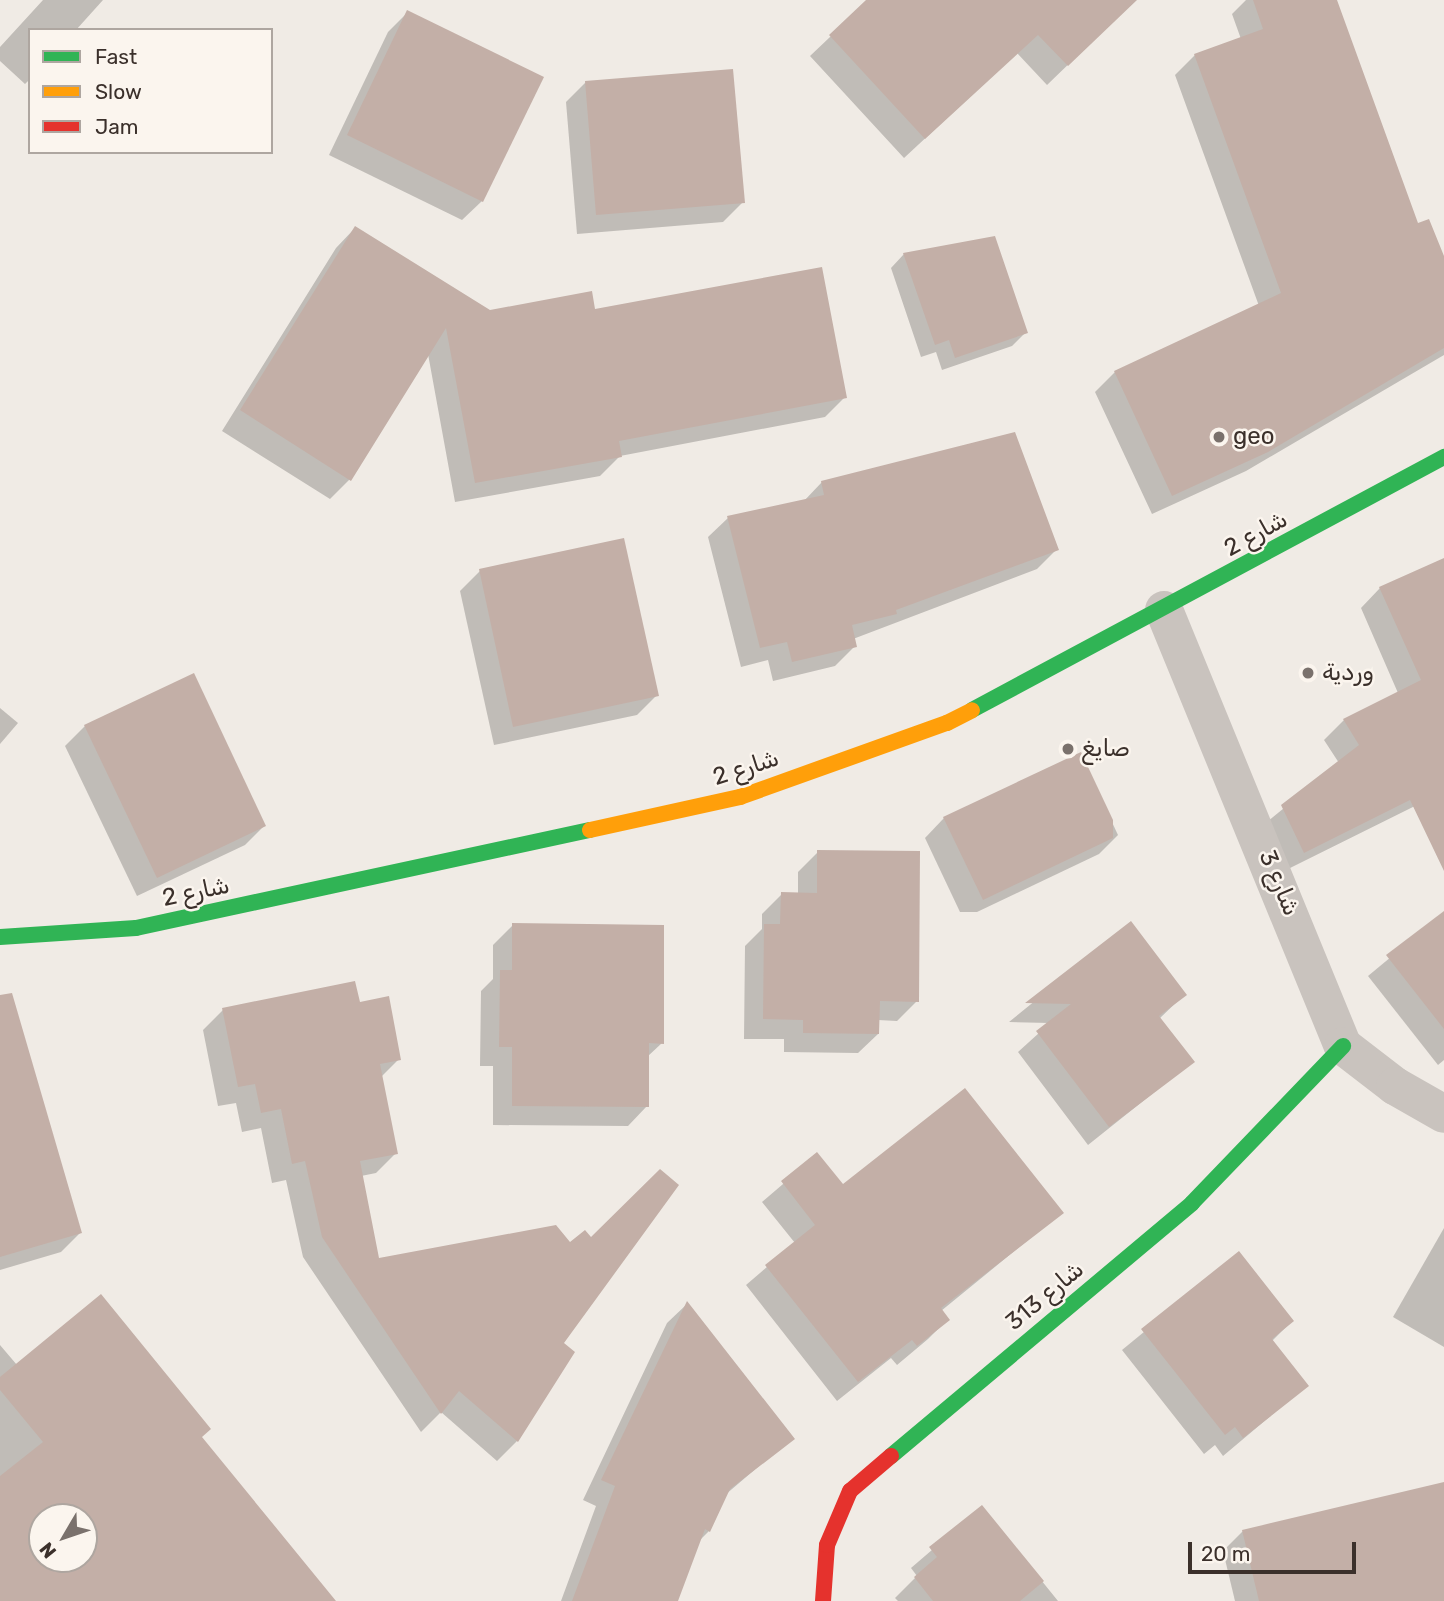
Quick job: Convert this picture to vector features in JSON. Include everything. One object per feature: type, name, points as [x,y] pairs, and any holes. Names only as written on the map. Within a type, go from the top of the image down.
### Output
[{"type":"street","name":"شارع 2","points":[[0,936],[136,928],[740,797],[947,723],[1164,610],[1444,457]]},
{"type":"street","name":"شارع 3","points":[[1164,610],[1343,1046]]},
{"type":"street","points":[[1343,1046],[1395,1086],[1444,1114]]},
{"type":"street","name":"شارع 313","points":[[823,1601],[827,1545],[850,1491],[1192,1203],[1343,1046]]},
{"type":"building","points":[[866,0],[1137,0],[1068,66],[1038,35],[925,139],[829,35]]},
{"type":"building","points":[[1253,0],[1337,0],[1418,223],[1429,219],[1444,256],[1444,348],[1268,452],[1172,496],[1114,371],[1281,293],[1194,54],[1263,29]]},
{"type":"building","points":[[407,10],[544,77],[483,202],[347,135]]},
{"type":"building","points":[[733,69],[745,203],[596,215],[585,81]]},
{"type":"building","points":[[355,226],[490,310],[592,291],[595,309],[822,267],[847,398],[619,441],[622,457],[475,483],[446,328],[351,481],[240,410]]},
{"type":"building","points":[[995,236],[1028,333],[955,358],[949,340],[935,345],[903,253]]},
{"type":"building","points":[[1015,432],[1059,550],[896,610],[897,614],[852,625],[857,647],[792,662],[787,642],[760,648],[727,516],[824,495],[821,481]]},
{"type":"building","points":[[624,538],[659,696],[513,727],[479,569]]},
{"type":"building","points":[[1444,558],[1444,871],[1410,800],[1304,853],[1281,805],[1359,745],[1343,719],[1421,680],[1379,587]]},
{"type":"building","points":[[194,673],[266,826],[157,878],[84,725]]},
{"type":"building","points":[[1081,752],[1113,820],[1113,838],[983,900],[943,817]]},
{"type":"building","points":[[817,850],[920,851],[919,1002],[880,1001],[879,1034],[803,1033],[803,1020],[763,1019],[764,924],[780,924],[781,892],[817,893]]},
{"type":"building","points":[[1444,911],[1444,1029],[1386,955]]},
{"type":"building","points":[[1131,921],[1187,995],[1159,1016],[1195,1062],[1109,1127],[1036,1031],[1071,1004],[1025,1003]]},
{"type":"building","points":[[512,923],[664,925],[664,1044],[649,1043],[649,1107],[512,1106],[512,1047],[499,1047],[500,970],[512,970]]},
{"type":"building","points":[[355,981],[360,1002],[389,996],[401,1060],[380,1064],[398,1154],[360,1161],[379,1258],[556,1225],[570,1242],[585,1230],[591,1237],[660,1169],[679,1185],[564,1343],[575,1352],[518,1442],[459,1391],[441,1414],[322,1237],[305,1161],[292,1164],[281,1109],[261,1113],[255,1084],[238,1087],[222,1008]]},
{"type":"building","points":[[12,993],[82,1233],[0,1257],[0,995]]},
{"type":"building","points":[[965,1088],[1064,1213],[941,1308],[950,1320],[917,1346],[912,1340],[858,1382],[765,1265],[815,1225],[781,1181],[817,1152],[843,1184]]},
{"type":"building","points":[[1239,1251],[1294,1321],[1272,1339],[1309,1386],[1243,1438],[1235,1427],[1225,1435],[1141,1329]]},
{"type":"building","points":[[101,1294],[211,1429],[202,1437],[336,1601],[0,1601],[0,1476],[43,1442],[0,1390],[0,1377]]},
{"type":"building","points":[[687,1301],[795,1439],[730,1489],[710,1532],[705,1529],[678,1601],[572,1601],[615,1486],[601,1480]]},
{"type":"building","points":[[1444,1482],[1444,1601],[1259,1601],[1242,1530]]},
{"type":"building","points":[[982,1505],[1044,1581],[1020,1601],[933,1601],[914,1577],[937,1557],[929,1547]]},
{"type":"traffic: fast","points":[[972,710],[1444,457]]},
{"type":"traffic: fast","points":[[0,937],[136,928],[590,830]]},
{"type":"traffic: fast","points":[[891,1456],[1192,1203],[1343,1046]]},
{"type":"traffic: slow","points":[[590,830],[740,797],[947,723],[972,710]]},
{"type":"traffic: jam","points":[[823,1601],[827,1545],[850,1491],[891,1456]]},
{"type":"place","name":"geo","points":[[1219,437]]},
{"type":"place","name":"وردية","points":[[1308,673]]},
{"type":"place","name":"صايغ","points":[[1068,749]]}]
